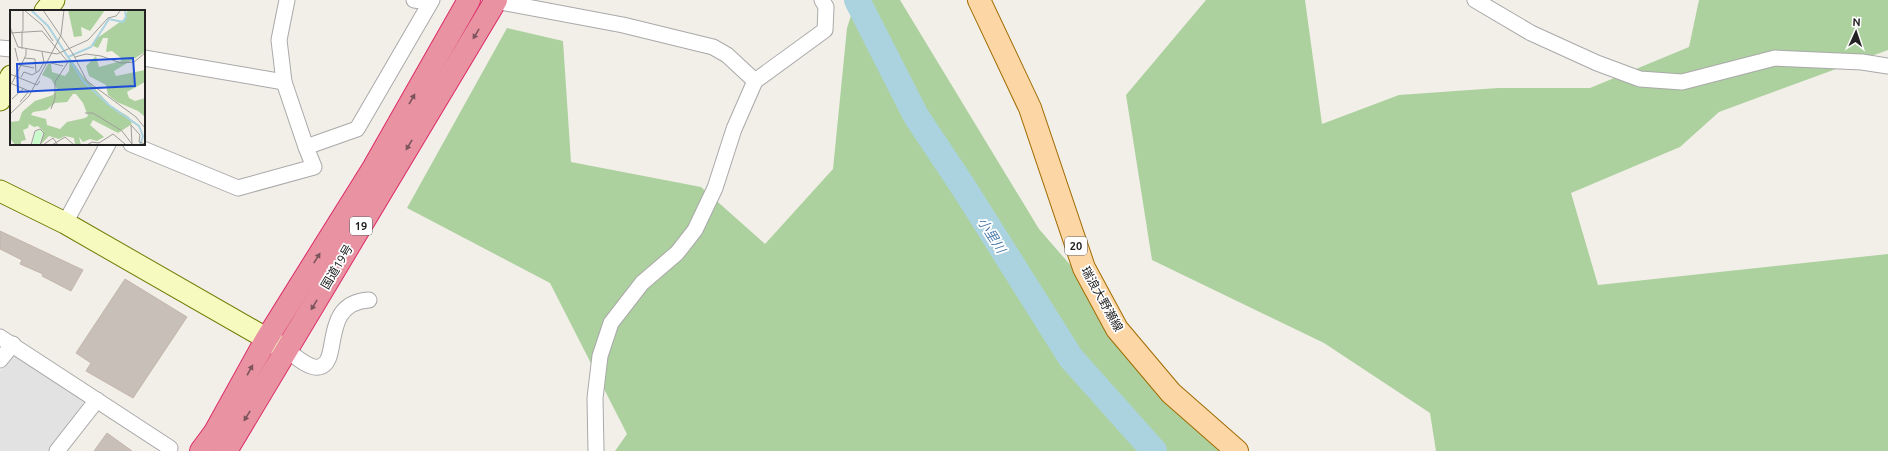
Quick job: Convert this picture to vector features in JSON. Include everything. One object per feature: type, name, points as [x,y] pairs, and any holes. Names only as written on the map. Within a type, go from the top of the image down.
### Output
[{"type":"highway","name":"国道19号","points":[[201,451],[215,432],[266,340],[374,167],[468,0]]},
{"type":"highway","name":"国道19号","points":[[226,451],[496,0]]},
{"type":"main road","name":"瑞浪大野瀬線","points":[[979,0],[1030,108],[1084,268],[1118,329],[1171,393],[1237,451]]},
{"type":"street","points":[[46,10],[54,0]]},
{"type":"street","points":[[133,145],[238,188],[314,167],[284,82],[279,40],[287,0]]},
{"type":"street","points":[[306,147],[357,129],[431,1],[414,0]]},
{"type":"street","points":[[496,0],[623,25],[712,47],[727,54],[755,81]]},
{"type":"street","points":[[596,451],[595,398],[600,356],[611,323],[642,283],[677,253],[695,230],[715,188],[734,129],[755,81],[825,30],[826,7],[822,0]]},
{"type":"street","points":[[1475,0],[1531,33],[1597,63],[1640,79],[1682,82],[1774,58],[1862,62],[1888,66]]},
{"type":"street","points":[[0,48],[10,49]]},
{"type":"street","points":[[145,58],[284,82]]},
{"type":"street","points":[[0,100],[10,78]]},
{"type":"street","points":[[65,223],[107,145]]},
{"type":"street","points":[[0,191],[65,223],[266,340],[287,350],[312,366],[319,367],[324,365],[328,359],[337,322],[342,311],[349,305],[358,301],[369,300]]},
{"type":"street","points":[[0,360],[6,341],[170,448],[168,451]]},
{"type":"street","points":[[58,451],[98,400]]},
{"type":"green space","points":[[856,0],[900,0],[1039,229],[1232,451],[615,451],[627,434],[550,283],[407,208],[507,28],[563,41],[571,162],[701,187],[765,244],[833,169],[847,28]]},
{"type":"green space","points":[[1206,0],[1305,0],[1322,124],[1399,95],[1498,88],[1590,88],[1689,47],[1699,0],[1888,0],[1888,50],[1719,112],[1680,147],[1571,193],[1598,285],[1888,254],[1888,451],[1436,451],[1430,413],[1324,343],[1152,260],[1126,95]]},
{"type":"shaded area","points":[[12,356],[22,356],[84,398],[84,405],[49,451],[0,451],[0,371]]},
{"type":"building","points":[[0,231],[83,270],[71,291],[42,276],[43,274],[20,264],[22,260],[0,249]]},
{"type":"building","points":[[125,279],[187,317],[133,398],[86,371],[91,363],[76,353]]},
{"type":"building","points":[[107,433],[132,451],[94,451]]},
{"type":"waterway","name":"小里川","points":[[857,0],[916,116],[964,188],[1071,358],[1154,451]]}]
